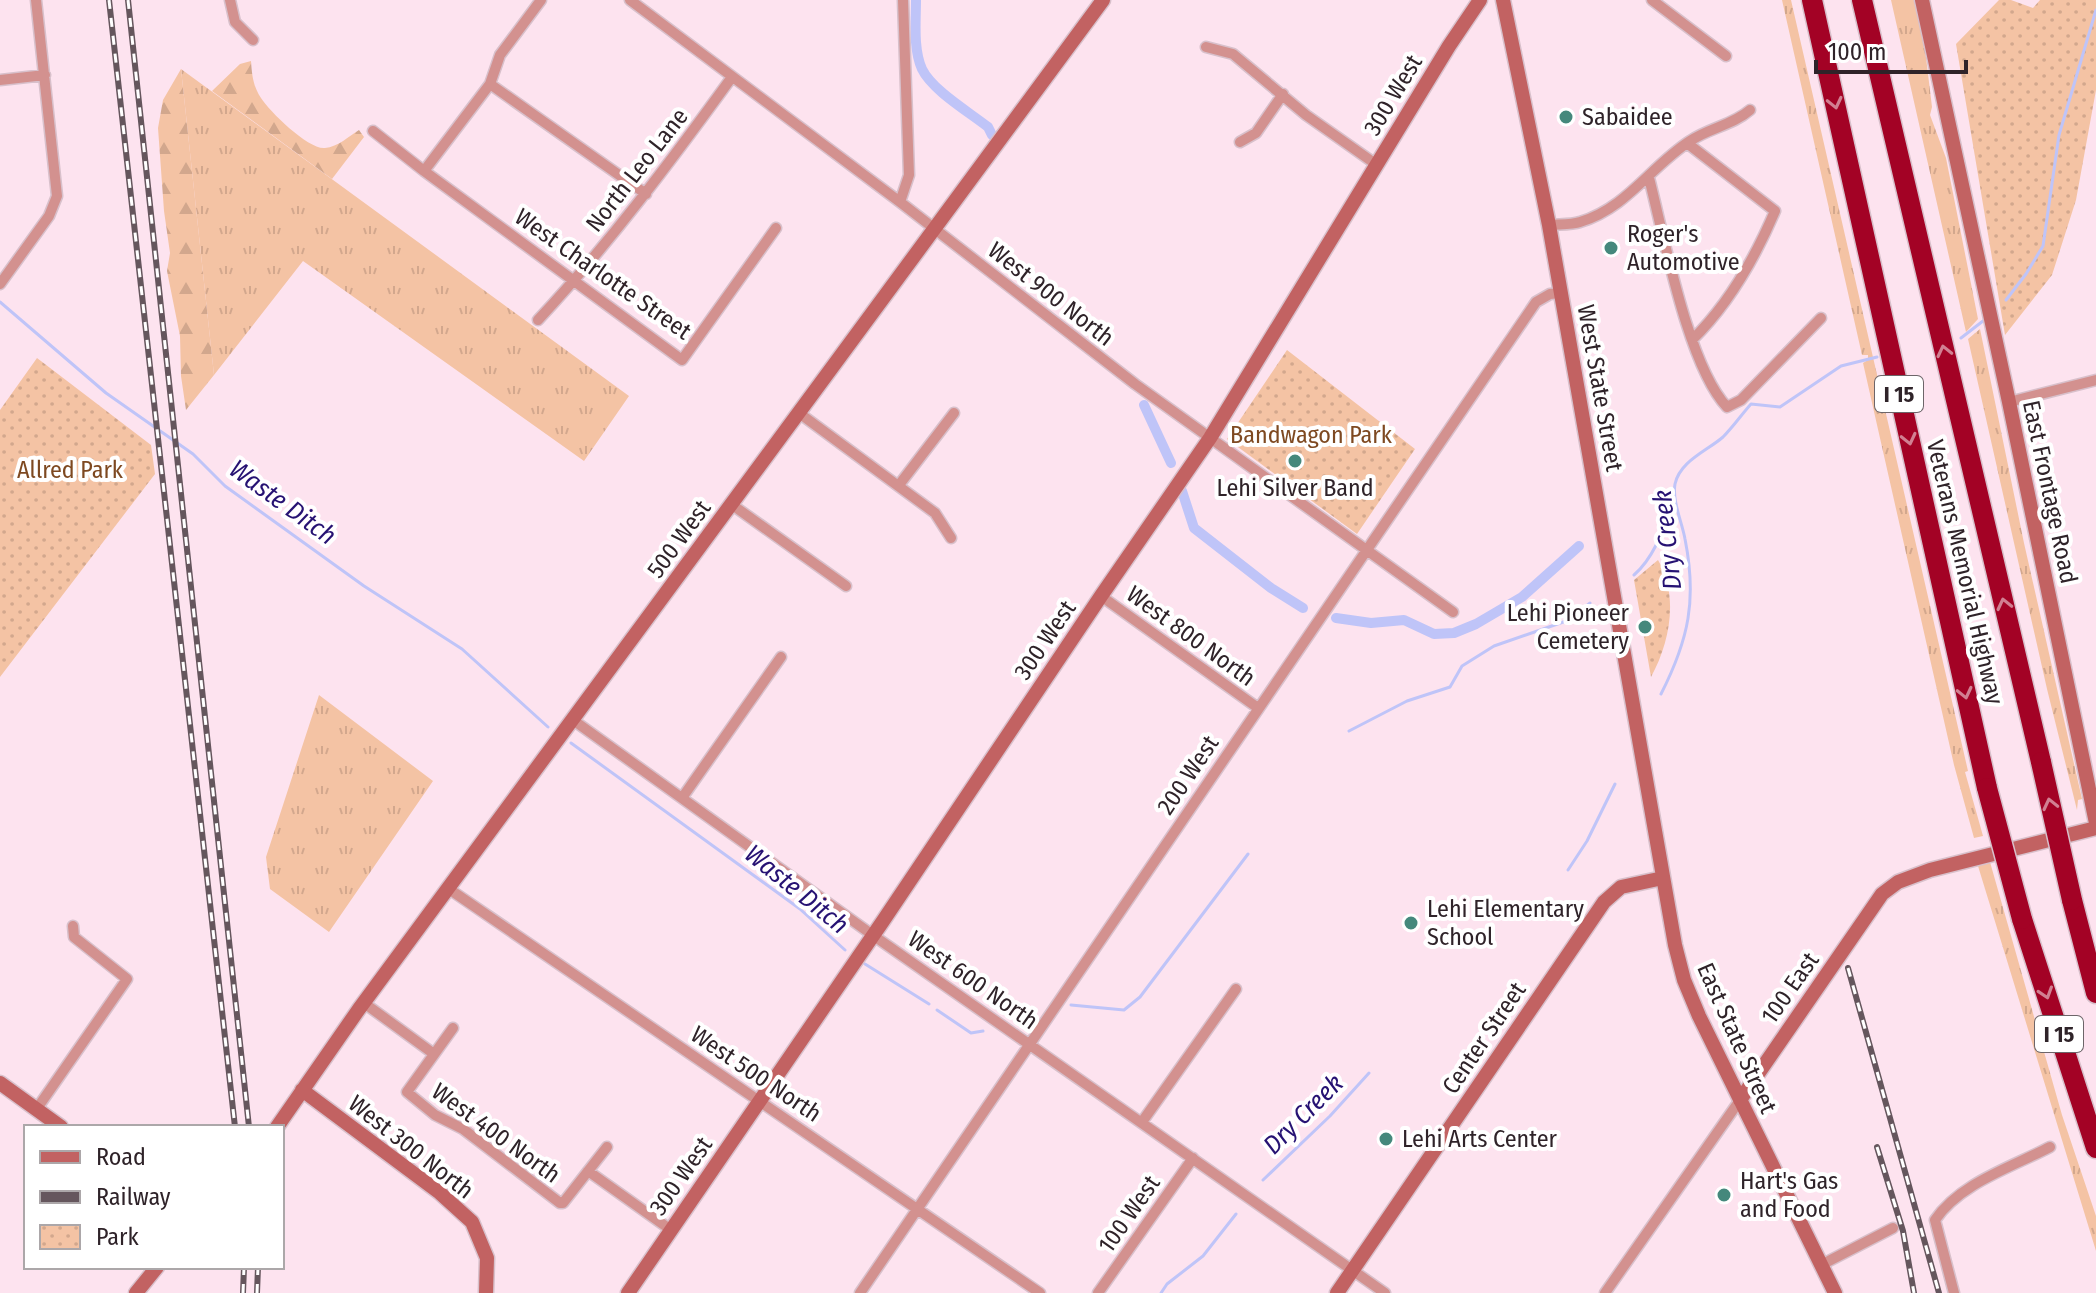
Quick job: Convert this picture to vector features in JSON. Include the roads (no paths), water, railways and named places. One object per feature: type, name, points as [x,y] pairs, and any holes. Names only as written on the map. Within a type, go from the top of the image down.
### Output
[{"type":"highway","name":"Veterans Memorial Highway","points":[[1812,0],[1987,788],[2022,919],[2096,1148]]},
{"type":"highway","name":"Veterans Memorial Highway","points":[[1862,0],[2096,993]]},
{"type":"street","points":[[0,284],[49,216],[57,196],[36,0]]},
{"type":"street","points":[[424,171],[490,84],[500,55],[541,0]]},
{"type":"street","name":"West 900 North","points":[[630,0],[900,202],[1135,384],[1453,612]]},
{"type":"street","points":[[900,202],[909,175],[903,0]]},
{"type":"street","name":"500 West","points":[[278,1125],[364,1003],[1103,0]]},
{"type":"street","name":"300 West","points":[[628,1293],[874,936],[1210,438],[1480,0]]},
{"type":"street","name":"West State Street","points":[[1503,0],[1549,225],[1647,784]]},
{"type":"street","points":[[1652,0],[1726,56]]},
{"type":"street","name":"East Frontage Road","points":[[1922,0],[2096,825]]},
{"type":"street","points":[[230,3],[235,22],[253,40]]},
{"type":"street","points":[[1206,47],[1233,54],[1306,115],[1377,165]]},
{"type":"street","points":[[0,80],[45,75]]},
{"type":"street","name":"North Leo Lane","points":[[538,320],[646,194],[732,77]]},
{"type":"street","points":[[490,84],[646,194]]},
{"type":"street","points":[[1240,142],[1256,133],[1283,94]]},
{"type":"street","points":[[1549,225],[1580,222],[1616,205],[1687,143],[1712,128],[1740,119],[1750,110]]},
{"type":"street","name":"West Charlotte Street","points":[[373,131],[682,360],[776,228]]},
{"type":"street","points":[[1687,143],[1775,211],[1751,263],[1711,322],[1692,340]]},
{"type":"street","points":[[1649,178],[1692,340],[1717,396],[1727,407],[1741,400],[1821,318]]},
{"type":"street","name":"200 West","points":[[860,1293],[1536,302],[1550,294],[1561,293]]},
{"type":"street","points":[[2009,402],[2096,380]]},
{"type":"street","points":[[799,413],[935,513],[951,538]]},
{"type":"street","points":[[899,485],[954,413]]},
{"type":"street","points":[[731,504],[846,586]]},
{"type":"street","name":"West 800 North","points":[[1101,596],[1258,708]]},
{"type":"street","points":[[682,798],[781,657]]},
{"type":"street","name":"West 600 North","points":[[573,720],[874,936],[1385,1293]]},
{"type":"street","name":"East State Street","points":[[1647,784],[1684,980],[1834,1292]]},
{"type":"street","name":"100 East","points":[[1605,1293],[1882,894],[1898,882],[1930,870],[2096,825]]},
{"type":"street","name":"Center Street","points":[[1337,1293],[1604,902],[1621,887],[1663,878]]},
{"type":"street","name":"West 500 North","points":[[449,889],[1040,1293]]},
{"type":"street","points":[[36,1110],[127,979],[74,937],[73,926]]},
{"type":"street","points":[[1142,1122],[1236,989]]},
{"type":"street","points":[[364,1003],[434,1054],[453,1028]]},
{"type":"street","name":"West 400 North","points":[[434,1054],[407,1092],[435,1115],[463,1129],[560,1203],[588,1171]]},
{"type":"street","points":[[0,1083],[58,1125]]},
{"type":"street","name":"West 300 North","points":[[302,1090],[440,1193],[472,1222],[487,1258],[486,1293]]},
{"type":"street","name":"500 West","points":[[271,1125],[291,1105]]},
{"type":"street","points":[[607,1147],[588,1171],[671,1230]]},
{"type":"street","points":[[1954,1293],[1935,1220],[1942,1211],[1993,1172],[2050,1147]]},
{"type":"street","name":"100 West","points":[[1098,1293],[1193,1158]]},
{"type":"street","points":[[1821,1265],[1893,1228]]},
{"type":"street","points":[[136,1293],[155,1269]]},
{"type":"waterway","points":[[916,0],[916,44],[922,69],[934,85],[988,127],[992,135]]},
{"type":"waterway","name":"Dry Creek","points":[[2006,300],[2043,246],[2059,135],[2096,10]]},
{"type":"waterway","name":"Waste Ditch","points":[[0,302],[106,393],[193,454],[225,486],[364,586],[462,649],[548,727]]},
{"type":"waterway","name":"Dry Creek","points":[[1961,338],[1983,321]]},
{"type":"waterway","name":"Dry Creek","points":[[1661,694],[1684,637],[1690,600],[1689,561],[1675,497],[1675,484],[1682,469],[1723,437],[1751,404],[1780,407],[1841,366],[1877,357]]},
{"type":"waterway","points":[[1144,405],[1171,463]]},
{"type":"waterway","points":[[1182,491],[1194,528],[1271,588],[1303,608]]},
{"type":"waterway","name":"Waste Ditch","points":[[1634,575],[1654,549],[1675,498]]},
{"type":"waterway","points":[[1336,618],[1371,623],[1404,620],[1434,634],[1454,633],[1522,597],[1579,546]]},
{"type":"waterway","name":"Waste Ditch","points":[[1349,731],[1407,701],[1450,687],[1462,666],[1494,646],[1569,620],[1590,603]]},
{"type":"waterway","name":"Waste Ditch","points":[[571,743],[800,909],[845,950]]},
{"type":"waterway","name":"Dry Creek","points":[[1568,870],[1587,841],[1615,784]]},
{"type":"waterway","name":"Waste Ditch","points":[[1071,1005],[1124,1010],[1140,997],[1248,854]]},
{"type":"waterway","name":"Waste Ditch","points":[[865,964],[929,1004]]},
{"type":"waterway","name":"Waste Ditch","points":[[937,1010],[971,1033],[983,1031]]},
{"type":"waterway","name":"Dry Creek","points":[[1263,1180],[1330,1116],[1369,1073]]},
{"type":"waterway","name":"Dry Creek","points":[[1161,1293],[1167,1284],[1203,1256],[1236,1214]]},
{"type":"railway","points":[[109,0],[235,1125]]},
{"type":"railway","points":[[128,0],[249,1125]]},
{"type":"railway","points":[[1848,968],[1939,1293]]},
{"type":"railway","points":[[1877,1147],[1903,1231],[1914,1293]]},
{"type":"railway","points":[[243,1293],[244,1269]]},
{"type":"railway","points":[[257,1293],[258,1269]]},
{"type":"place","name":"Sabaidee","points":[[1566,117]]},
{"type":"place","name":"Roger's Automotive","points":[[1611,248]]},
{"type":"place","name":"Lehi Silver Band","points":[[1295,461]]},
{"type":"place","name":"Lehi Pioneer Cemetery","points":[[1645,627]]},
{"type":"place","name":"Lehi Elementary School","points":[[1411,923]]},
{"type":"place","name":"Lehi Arts Center","points":[[1386,1139]]},
{"type":"place","name":"Hart's Gas and Food","points":[[1724,1195]]},
{"type":"park label","name":"Bandwagon Park","points":[[1311,435]]},
{"type":"park label","name":"Allred Park","points":[[70,470]]}]
